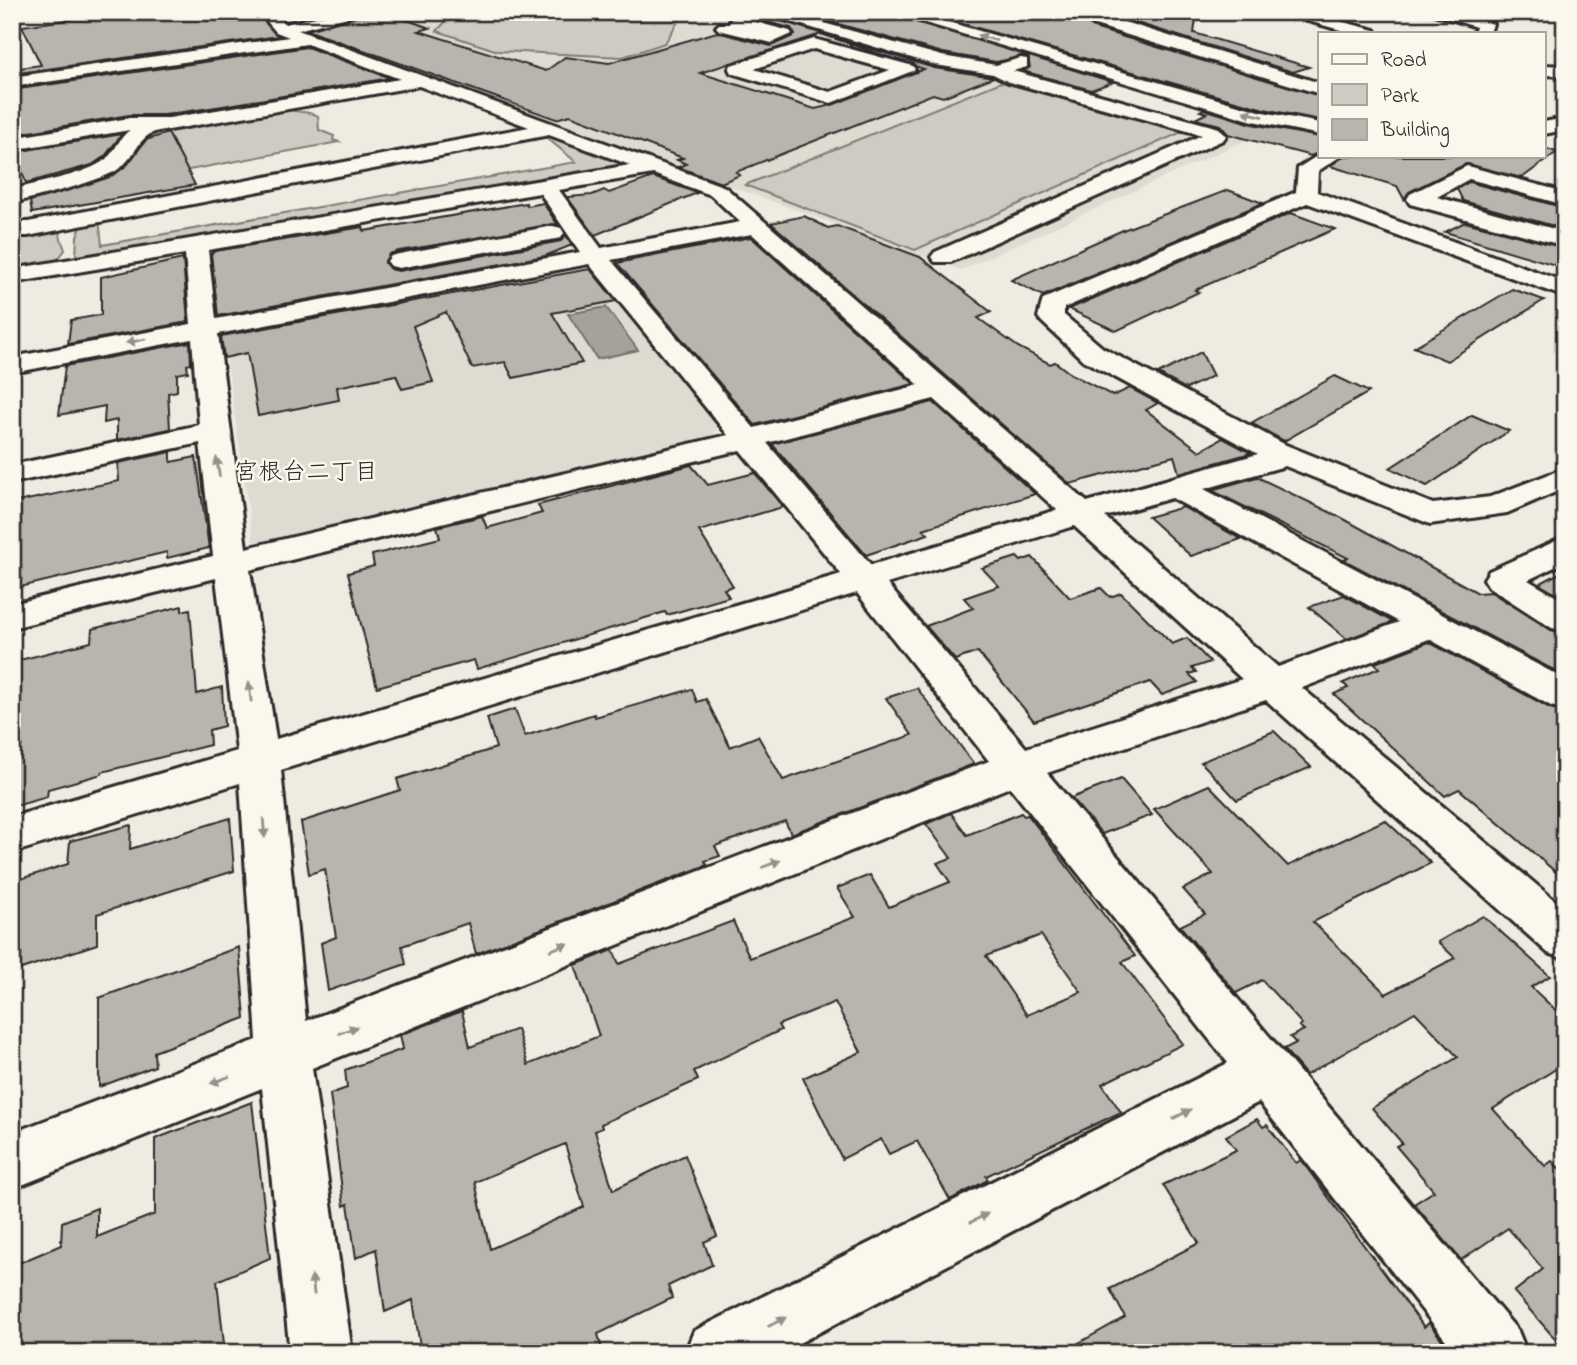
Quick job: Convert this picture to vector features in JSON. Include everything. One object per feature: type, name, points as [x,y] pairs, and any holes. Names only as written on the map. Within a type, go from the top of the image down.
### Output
[{"type":"street","points":[[274,20],[360,12]]},
{"type":"street","points":[[754,12],[730,23],[784,34],[778,36],[814,44],[907,70],[831,98],[737,69],[814,44]]},
{"type":"street","points":[[766,12],[941,61],[997,70],[1015,78],[1212,132],[1216,136],[943,257]]},
{"type":"street","points":[[896,12],[1260,117],[1318,129]]},
{"type":"street","points":[[1080,12],[1100,22],[1318,88]]},
{"type":"street","points":[[1114,12],[1211,38]]},
{"type":"street","points":[[1283,12],[1365,32]]},
{"type":"street","points":[[1434,12],[1485,24],[1482,32]]},
{"type":"street","points":[[274,20],[310,39],[718,191],[1272,684],[1565,938]]},
{"type":"street","points":[[12,82],[310,39]]},
{"type":"street","points":[[997,70],[1046,55]]},
{"type":"street","points":[[1546,70],[1565,71]]},
{"type":"street","points":[[12,144],[129,124],[169,124],[292,107],[422,80]]},
{"type":"street","points":[[12,197],[107,167],[125,154],[131,138],[149,124]]},
{"type":"street","points":[[12,229],[28,229],[551,129]]},
{"type":"street","points":[[1306,195],[1308,169],[1327,158]]},
{"type":"street","points":[[12,276],[654,167]]},
{"type":"street","points":[[1565,199],[1467,172],[1418,199],[1565,239]]},
{"type":"street","points":[[606,176],[614,189],[624,193]]},
{"type":"street","points":[[545,186],[575,260]]},
{"type":"street","points":[[1565,290],[1306,195],[1052,303],[1051,317],[1093,354],[1286,456],[1430,514],[1496,506],[1565,477]]},
{"type":"street","points":[[65,268],[73,220]]},
{"type":"street","points":[[12,365],[757,226]]},
{"type":"street","points":[[438,285],[411,258],[544,234],[575,260],[747,439],[1496,1353]]},
{"type":"street","points":[[195,247],[214,431],[234,562],[258,760],[284,1055],[321,1353]]},
{"type":"street","points":[[12,616],[747,439],[941,388]]},
{"type":"street","points":[[12,474],[214,431]]},
{"type":"street","points":[[12,835],[1083,513],[1286,456]]},
{"type":"street","points":[[1176,487],[1434,623],[1565,696]]},
{"type":"street","points":[[1565,548],[1501,579],[1565,619]]},
{"type":"street","points":[[12,1161],[1018,767],[1272,684],[1434,623]]},
{"type":"street","points":[[716,1353],[1266,1071]]},
{"type":"shaded area","points":[[376,12],[753,12],[1246,140],[961,270],[304,31],[306,27]]},
{"type":"shaded area","points":[[571,264],[585,265],[718,427],[712,438],[267,543],[253,541],[223,334],[232,329]]},
{"type":"shaded area","points":[[606,307],[638,350],[597,359],[568,314]]},
{"type":"green space","points":[[454,12],[684,12],[665,43],[623,57],[498,51],[437,31]]},
{"type":"green space","points":[[1001,82],[1182,132],[915,250],[745,185]]},
{"type":"green space","points":[[285,107],[318,116],[319,130],[334,136],[333,140],[339,142],[12,203],[12,148],[128,127]]},
{"type":"green space","points":[[542,134],[621,164],[616,170],[76,257],[77,236],[83,222],[99,219],[102,245],[576,162]]},
{"type":"green space","points":[[63,226],[60,236],[65,250],[57,260],[12,268],[12,232]]},
{"type":"building","points":[[125,12],[257,12],[279,36],[12,74],[12,69],[41,65],[22,26]]},
{"type":"building","points":[[369,12],[384,12],[430,28],[419,31],[546,71],[565,57],[609,63],[717,32],[771,46],[795,35],[791,28],[759,20],[768,17],[934,68],[994,77],[943,97],[933,94],[736,172],[740,175],[721,183],[678,167],[686,164],[677,160],[683,158],[570,115],[556,119],[307,30]],"holes":[[[821,34],[924,69],[832,105],[815,109],[700,73]]]},
{"type":"building","points":[[795,12],[887,12],[1113,82],[1091,90],[1023,71],[1030,67],[1027,56],[996,62],[943,53]]},
{"type":"building","points":[[959,12],[970,15],[985,12],[1009,15],[1070,12],[1094,28],[1318,95],[1318,120],[1264,109],[924,13]]},
{"type":"building","points":[[1102,12],[1197,12],[1194,33],[1309,67],[1293,72]]},
{"type":"building","points":[[307,47],[390,78],[223,106],[163,115],[129,115],[12,135],[12,90]]},
{"type":"building","points":[[1204,109],[1252,124],[1318,137],[1318,153],[1311,156],[1228,134],[1220,125],[1195,119],[1207,113],[1200,111]]},
{"type":"building","points":[[168,133],[195,185],[32,213],[30,201],[110,177],[127,165],[146,140]]},
{"type":"building","points":[[122,134],[105,156],[92,165],[26,183],[15,152]]},
{"type":"building","points":[[1546,149],[1557,152],[1522,178],[1466,164],[1409,192],[1404,199],[1397,186],[1330,166],[1340,158],[1546,158]]},
{"type":"building","points":[[653,177],[697,193],[595,235],[567,197],[592,195],[604,190],[609,193]]},
{"type":"building","points":[[1469,182],[1565,208],[1565,229],[1463,201],[1457,189]]},
{"type":"building","points":[[1228,190],[1263,203],[1043,296],[1011,280],[1123,230]]},
{"type":"building","points":[[526,203],[527,206],[543,203],[558,225],[399,251],[389,254],[385,263],[390,269],[399,271],[561,241],[566,235],[572,245],[545,256],[218,316],[211,254],[215,251],[363,227],[364,231]]},
{"type":"building","points":[[1291,213],[1335,229],[1195,290],[1199,292],[1116,331],[1069,309]]},
{"type":"building","points":[[804,216],[828,228],[837,226],[920,257],[991,312],[978,318],[1018,347],[1050,364],[1055,362],[1071,374],[1113,396],[1130,388],[1158,403],[1146,410],[1200,451],[1223,438],[1251,453],[1179,473],[1174,456],[1070,484],[771,223]]},
{"type":"building","points":[[1465,222],[1565,248],[1565,268],[1445,232]]},
{"type":"building","points":[[751,237],[914,384],[755,425],[617,263]]},
{"type":"building","points":[[183,259],[188,322],[68,344],[71,320],[101,315],[101,277]]},
{"type":"building","points":[[590,269],[616,301],[552,313],[582,363],[513,378],[505,362],[472,368],[446,312],[413,326],[433,382],[402,389],[396,375],[337,387],[339,400],[258,416],[247,353],[224,358],[221,336]]},
{"type":"building","points":[[1512,289],[1544,300],[1447,361],[1414,347]]},
{"type":"building","points":[[190,342],[191,364],[187,365],[188,372],[177,374],[177,391],[168,393],[170,429],[117,440],[117,420],[104,423],[105,406],[59,415],[65,366]]},
{"type":"building","points":[[1201,352],[1213,376],[1186,389],[1158,374]]},
{"type":"building","points":[[1335,376],[1369,392],[1284,441],[1251,423]]},
{"type":"building","points":[[933,402],[1035,494],[923,529],[928,534],[866,555],[772,444]]},
{"type":"building","points":[[1472,415],[1509,431],[1427,486],[1390,468]]},
{"type":"building","points":[[171,452],[171,462],[196,457],[209,548],[167,558],[167,552],[12,589],[12,503],[119,481],[118,463]]},
{"type":"building","points":[[691,465],[708,485],[755,473],[783,507],[699,531],[733,586],[724,589],[729,597],[667,615],[665,612],[477,669],[474,660],[377,687],[348,573],[374,566],[372,555],[440,538],[437,527],[482,516],[487,528],[542,513],[538,505]]},
{"type":"building","points":[[1257,477],[1342,518],[1478,593],[1491,592],[1551,630],[1565,633],[1565,676],[1344,560],[1348,558],[1211,490]]},
{"type":"building","points":[[1183,507],[1241,539],[1191,556],[1148,517]]},
{"type":"building","points":[[1017,557],[1021,561],[1032,557],[1070,598],[1101,588],[1110,597],[1121,593],[1172,644],[1187,638],[1210,662],[1192,668],[1196,672],[1189,674],[1197,682],[1162,695],[1150,682],[1034,721],[978,652],[955,660],[926,626],[973,608],[964,598],[999,586],[982,568]]},
{"type":"building","points":[[1565,570],[1565,599],[1539,584]]},
{"type":"building","points":[[1344,595],[1393,622],[1347,639],[1309,607]]},
{"type":"building","points":[[182,606],[182,611],[190,609],[197,694],[222,687],[224,726],[209,730],[210,745],[102,772],[48,789],[47,797],[12,807],[12,662],[91,642],[92,629]]},
{"type":"building","points":[[1429,642],[1550,708],[1565,712],[1565,880],[1459,789],[1445,796],[1334,694],[1348,688],[1343,683],[1379,668],[1375,663]]},
{"type":"building","points":[[917,688],[974,764],[791,834],[785,821],[715,846],[720,856],[705,861],[707,865],[476,954],[468,923],[402,946],[406,964],[328,991],[321,943],[336,937],[325,869],[309,874],[301,822],[400,790],[397,779],[496,748],[487,718],[515,709],[525,736],[594,714],[595,717],[692,689],[697,702],[706,699],[730,747],[758,736],[783,780],[912,735],[886,698]]},
{"type":"building","points":[[1274,731],[1311,767],[1237,800],[1201,762]]},
{"type":"building","points":[[1121,779],[1152,815],[1102,834],[1071,798]]},
{"type":"building","points":[[1209,785],[1288,866],[1385,820],[1431,863],[1313,922],[1386,994],[1455,958],[1438,942],[1483,916],[1550,976],[1531,987],[1565,1019],[1565,1063],[1493,1109],[1545,1166],[1552,1161],[1565,1174],[1565,1350],[1514,1292],[1543,1269],[1508,1228],[1461,1260],[1414,1204],[1434,1191],[1396,1146],[1402,1143],[1372,1108],[1458,1057],[1415,1012],[1306,1075],[1284,1049],[1296,1043],[1290,1037],[1304,1030],[1299,1026],[1302,1024],[1262,980],[1236,993],[1180,926],[1205,914],[1183,889],[1213,874],[1154,809]]},
{"type":"building","points":[[951,813],[967,835],[1021,813],[1028,815],[1135,956],[1122,962],[1183,1044],[1102,1084],[1121,1112],[986,1176],[988,1180],[950,1200],[917,1141],[889,1154],[881,1139],[842,1159],[803,1078],[861,1052],[835,1002],[778,1025],[781,1030],[694,1071],[698,1080],[601,1124],[602,1128],[595,1131],[613,1190],[685,1155],[717,1236],[704,1242],[712,1265],[668,1286],[672,1298],[598,1334],[603,1353],[421,1353],[413,1300],[385,1312],[376,1249],[356,1258],[348,1204],[344,1206],[330,1094],[347,1088],[345,1070],[403,1049],[400,1035],[462,1011],[470,1047],[517,1029],[528,1065],[599,1036],[575,965],[613,950],[619,964],[733,921],[750,958],[855,917],[837,888],[870,875],[889,907],[950,882],[937,863],[951,858],[926,824]],"holes":[[[1041,935],[1081,992],[1027,1015],[986,956]],[[565,1144],[584,1207],[490,1249],[475,1182]]]},
{"type":"building","points":[[230,818],[234,871],[97,914],[97,944],[12,972],[12,903],[16,902],[17,880],[68,864],[70,841],[131,825],[130,849]]},
{"type":"building","points":[[239,947],[245,1018],[154,1052],[155,1066],[99,1087],[99,998]]},
{"type":"building","points":[[252,1102],[270,1258],[217,1281],[225,1353],[12,1353],[12,1266],[61,1245],[62,1222],[97,1208],[97,1237],[155,1214],[155,1139]]},
{"type":"building","points":[[1257,1119],[1263,1127],[1267,1125],[1296,1163],[1301,1160],[1424,1327],[1429,1323],[1452,1353],[1061,1353],[1125,1317],[1110,1289],[1199,1243],[1163,1185],[1236,1150],[1226,1136]]},
{"type":"district","name":"宮根台二丁目","points":[[306,471]]}]
